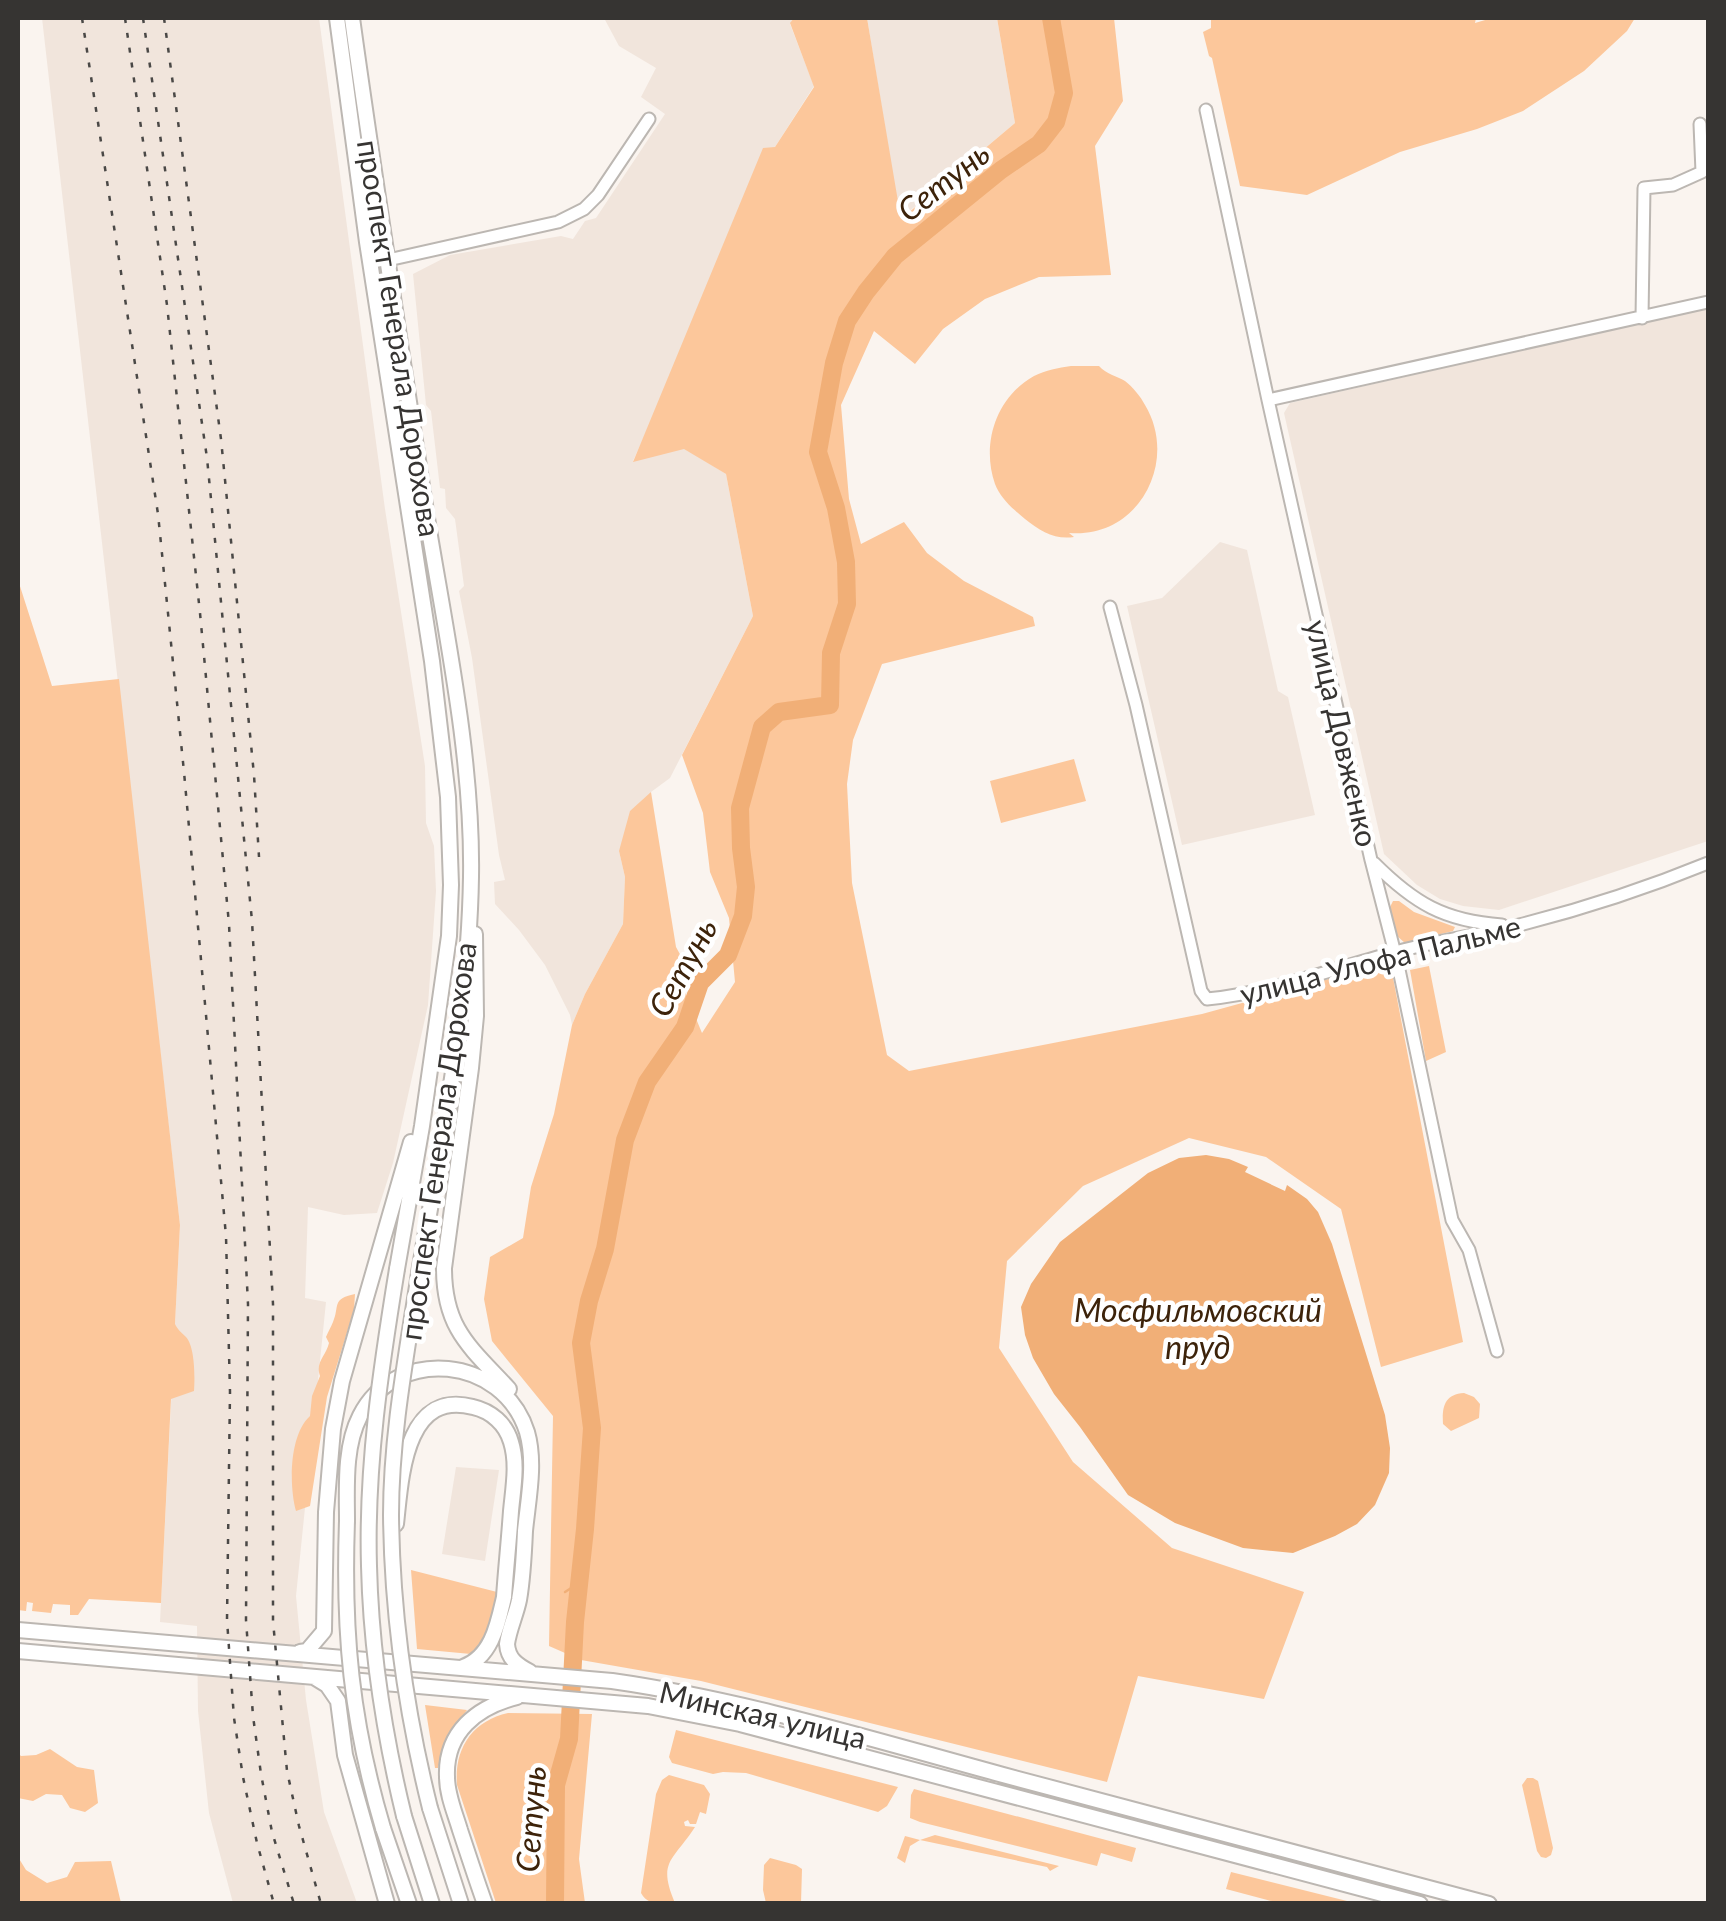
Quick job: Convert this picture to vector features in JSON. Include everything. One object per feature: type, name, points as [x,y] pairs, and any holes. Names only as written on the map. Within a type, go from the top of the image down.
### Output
[{"type":"main road","name":"проспект Генерала Дорохова","points":[[337,18],[367,242],[432,661],[448,797],[449,936],[377,1403],[368,1566],[384,1724],[404,1816],[432,1904]]},
{"type":"main road","name":"проспект Генерала Дорохова","points":[[352,18],[451,662],[471,837],[464,994],[399,1405],[391,1511],[410,1721],[430,1808],[461,1904]]},
{"type":"main road","points":[[471,890],[477,953],[476,1016],[444,1287],[455,1326],[508,1388],[520,1408],[526,1430],[530,1480],[523,1564],[507,1649],[513,1661],[535,1674]]},
{"type":"main road","points":[[295,1654],[307,1651],[324,1632],[328,1467],[342,1381],[429,1074]]},
{"type":"main road","points":[[409,1904],[362,1753],[352,1692],[346,1613],[347,1487],[352,1438],[360,1415],[383,1387],[416,1370],[452,1368],[486,1380],[505,1396],[526,1430]]},
{"type":"main road","points":[[392,1553],[406,1454],[414,1433],[432,1413],[449,1406],[468,1406],[494,1416],[506,1430],[513,1448],[504,1596],[495,1632],[484,1653],[471,1664],[458,1668]]},
{"type":"main road","name":"Минская улица","points":[[18,1630],[612,1681],[743,1705],[1489,1904]]},
{"type":"main road","name":"Минская улица","points":[[18,1651],[648,1706],[740,1724],[1420,1904]]},
{"type":"main road","points":[[308,1675],[327,1684],[338,1701],[345,1755],[388,1904]]},
{"type":"main road","points":[[485,1904],[451,1802],[446,1779],[448,1762],[456,1736],[466,1722],[503,1701],[532,1694]]},
{"type":"street","name":"улица Довженко","points":[[1206,110],[1452,1220],[1470,1250],[1497,1351]]},
{"type":"street","points":[[367,242],[376,258],[388,260],[558,222],[584,209],[598,195],[649,119]]},
{"type":"street","points":[[1642,318],[1644,188],[1673,185],[1702,172],[1700,124]]},
{"type":"street","points":[[1268,400],[1708,302]]},
{"type":"street","name":"улица Улофа Пальме","points":[[1110,607],[1201,988],[1207,999],[1230,997],[1395,952],[1570,912],[1708,863]]},
{"type":"street","points":[[1371,860],[1417,901],[1439,912],[1464,920],[1517,926]]},
{"type":"shaded area","points":[[42,18],[319,18],[385,509],[425,766],[426,823],[434,846],[436,891],[428,1005],[393,1163],[377,1213],[344,1215],[308,1207],[305,1298],[326,1302],[296,1596],[306,1700],[324,1812],[357,1903],[233,1903],[209,1813],[198,1711],[197,1626],[160,1622],[180,1225]]},
{"type":"shaded area","points":[[604,18],[794,18],[790,24],[814,86],[775,147],[633,461],[684,448],[726,474],[753,616],[670,778],[651,792],[619,851],[625,877],[623,924],[572,1025],[545,965],[495,904],[494,882],[505,880],[459,591],[464,586],[455,519],[446,508],[445,489],[440,488],[431,411],[426,405],[413,274],[450,255],[561,236],[573,239],[585,221],[596,218],[665,114],[641,97],[656,68],[619,46]]},
{"type":"shaded area","points":[[794,18],[867,18],[901,219],[1015,123],[997,18],[1114,18],[1123,101],[1095,146],[1111,275],[1039,277],[985,299],[943,329],[915,364],[874,331],[841,405],[849,499],[861,544],[904,522],[927,553],[964,581],[1033,617],[1035,626],[882,664],[853,740],[847,784],[852,883],[887,1055],[909,1071],[1202,1014],[1390,962],[1463,1342],[1381,1367],[1341,1209],[1266,1157],[1189,1138],[1083,1186],[1007,1261],[999,1348],[1073,1462],[1172,1548],[1304,1592],[1264,1699],[1138,1676],[1107,1782],[701,1681],[581,1660],[549,1646],[553,1416],[492,1341],[484,1299],[490,1257],[523,1238],[531,1187],[554,1114],[572,1025],[623,924],[625,877],[619,851],[630,811],[651,792],[676,947],[688,969],[685,992],[702,1033],[735,982],[729,918],[710,872],[703,813],[682,755],[753,616],[726,474],[684,449],[633,462],[763,148],[775,147],[814,87],[790,23]]},
{"type":"shaded area","points":[[867,18],[997,18],[1015,123],[900,219]]},
{"type":"shaded area","points":[[1211,18],[1476,18],[1475,23],[1492,18],[1635,18],[1627,31],[1584,71],[1523,111],[1400,152],[1307,195],[1240,186],[1203,32],[1211,28]]},
{"type":"shaded area","points":[[1708,308],[1708,841],[1499,910],[1440,899],[1417,885],[1384,854],[1284,413],[1290,403]]},
{"type":"shaded area","points":[[1071,366],[1099,366],[1131,386],[1154,427],[1157,449],[1154,472],[1133,510],[1094,532],[1069,533],[1074,537],[1067,538],[1042,531],[1008,503],[995,484],[990,453],[995,423],[1010,396],[1034,376]]},
{"type":"shaded area","points":[[1220,542],[1247,550],[1278,691],[1288,697],[1315,815],[1182,845],[1127,606],[1162,598]]},
{"type":"shaded area","points":[[18,580],[52,686],[119,679],[180,1225],[175,1324],[189,1342],[194,1370],[194,1391],[171,1399],[161,1603],[89,1599],[78,1615],[70,1615],[70,1605],[53,1604],[51,1613],[32,1611],[33,1603],[27,1602],[26,1611],[18,1610]]},
{"type":"shaded area","points":[[1074,759],[1086,801],[1001,823],[990,781]]},
{"type":"shaded area","points":[[1393,901],[1455,927],[1453,931],[1405,943],[1397,936],[1390,907]]},
{"type":"shaded area","points":[[1429,966],[1446,1052],[1426,1061],[1410,970]]},
{"type":"shaded area","points":[[355,1294],[354,1310],[327,1397],[310,1506],[296,1511],[292,1488],[294,1448],[310,1416],[320,1363],[329,1343],[326,1337],[338,1304],[342,1298]]},
{"type":"shaded area","points":[[1464,1393],[1480,1404],[1479,1418],[1451,1431],[1443,1424],[1444,1407],[1452,1396]]},
{"type":"shaded area","points":[[456,1467],[499,1470],[485,1561],[442,1554]]},
{"type":"shaded area","points":[[411,1570],[497,1592],[489,1625],[471,1654],[417,1649]]},
{"type":"shaded area","points":[[425,1705],[467,1710],[447,1738],[438,1768],[435,1768]]},
{"type":"shaded area","points":[[508,1713],[592,1714],[579,1859],[585,1903],[496,1903],[457,1785],[457,1772],[468,1738],[484,1723]]},
{"type":"shaded area","points":[[676,1730],[898,1787],[887,1806],[878,1812],[746,1773],[713,1774],[672,1763],[669,1757]]},
{"type":"shaded area","points":[[50,1749],[77,1767],[94,1770],[98,1803],[85,1812],[70,1808],[62,1795],[46,1794],[33,1801],[18,1798],[18,1753],[36,1755]]},
{"type":"shaded area","points":[[669,1775],[704,1785],[710,1794],[706,1814],[700,1812],[696,1824],[684,1822],[685,1826],[695,1827],[670,1862],[667,1878],[675,1903],[660,1904],[647,1900],[641,1893],[656,1794]]},
{"type":"shaded area","points":[[1527,1778],[1538,1781],[1553,1848],[1546,1858],[1537,1851],[1522,1785]]},
{"type":"shaded area","points":[[914,1789],[1136,1848],[1132,1862],[1101,1853],[1097,1866],[920,1822],[910,1818]]},
{"type":"shaded area","points":[[935,1835],[1059,1866],[1050,1871],[1047,1867],[920,1840]]},
{"type":"shaded area","points":[[905,1836],[920,1840],[910,1846],[905,1863],[897,1858]]},
{"type":"shaded area","points":[[18,1857],[26,1870],[47,1883],[67,1877],[75,1862],[111,1861],[121,1903],[18,1903]]},
{"type":"shaded area","points":[[770,1858],[802,1869],[801,1903],[766,1903],[764,1865]]},
{"type":"shaded area","points":[[1231,1872],[1355,1903],[1279,1903],[1226,1889]]},
{"type":"water","name":"Мосфильмовский пруд","points":[[1206,1155],[1248,1167],[1245,1172],[1285,1191],[1287,1185],[1318,1212],[1332,1244],[1385,1415],[1389,1473],[1375,1505],[1357,1524],[1293,1553],[1243,1548],[1175,1523],[1128,1495],[1054,1394],[1025,1335],[1021,1307],[1031,1284],[1060,1242],[1148,1173],[1179,1158]]},
{"type":"waterway","name":"Сетунь","points":[[555,1904],[556,1785],[569,1739],[592,1428],[581,1343],[605,1249],[625,1140],[647,1082],[685,1027],[700,983],[728,955],[743,916],[746,887],[740,808],[762,727],[779,712],[830,705],[831,653],[847,604],[846,562],[836,508],[818,452],[834,363],[847,321],[895,256],[1039,144],[1056,122],[1064,93],[1051,18]]},
{"type":"waterway","points":[[565,1592],[579,1583]]},
{"type":"railway","points":[[82,18],[158,514],[226,1236],[230,1392],[227,1620],[234,1718],[257,1843],[274,1904]]},
{"type":"railway","points":[[125,18],[167,305],[229,924],[248,1304],[246,1620],[253,1716],[272,1832],[294,1904]]},
{"type":"railway","points":[[143,18],[207,458],[252,921],[273,1304],[273,1621],[287,1771],[321,1904]]},
{"type":"railway","points":[[164,18],[221,439],[259,857]]}]
